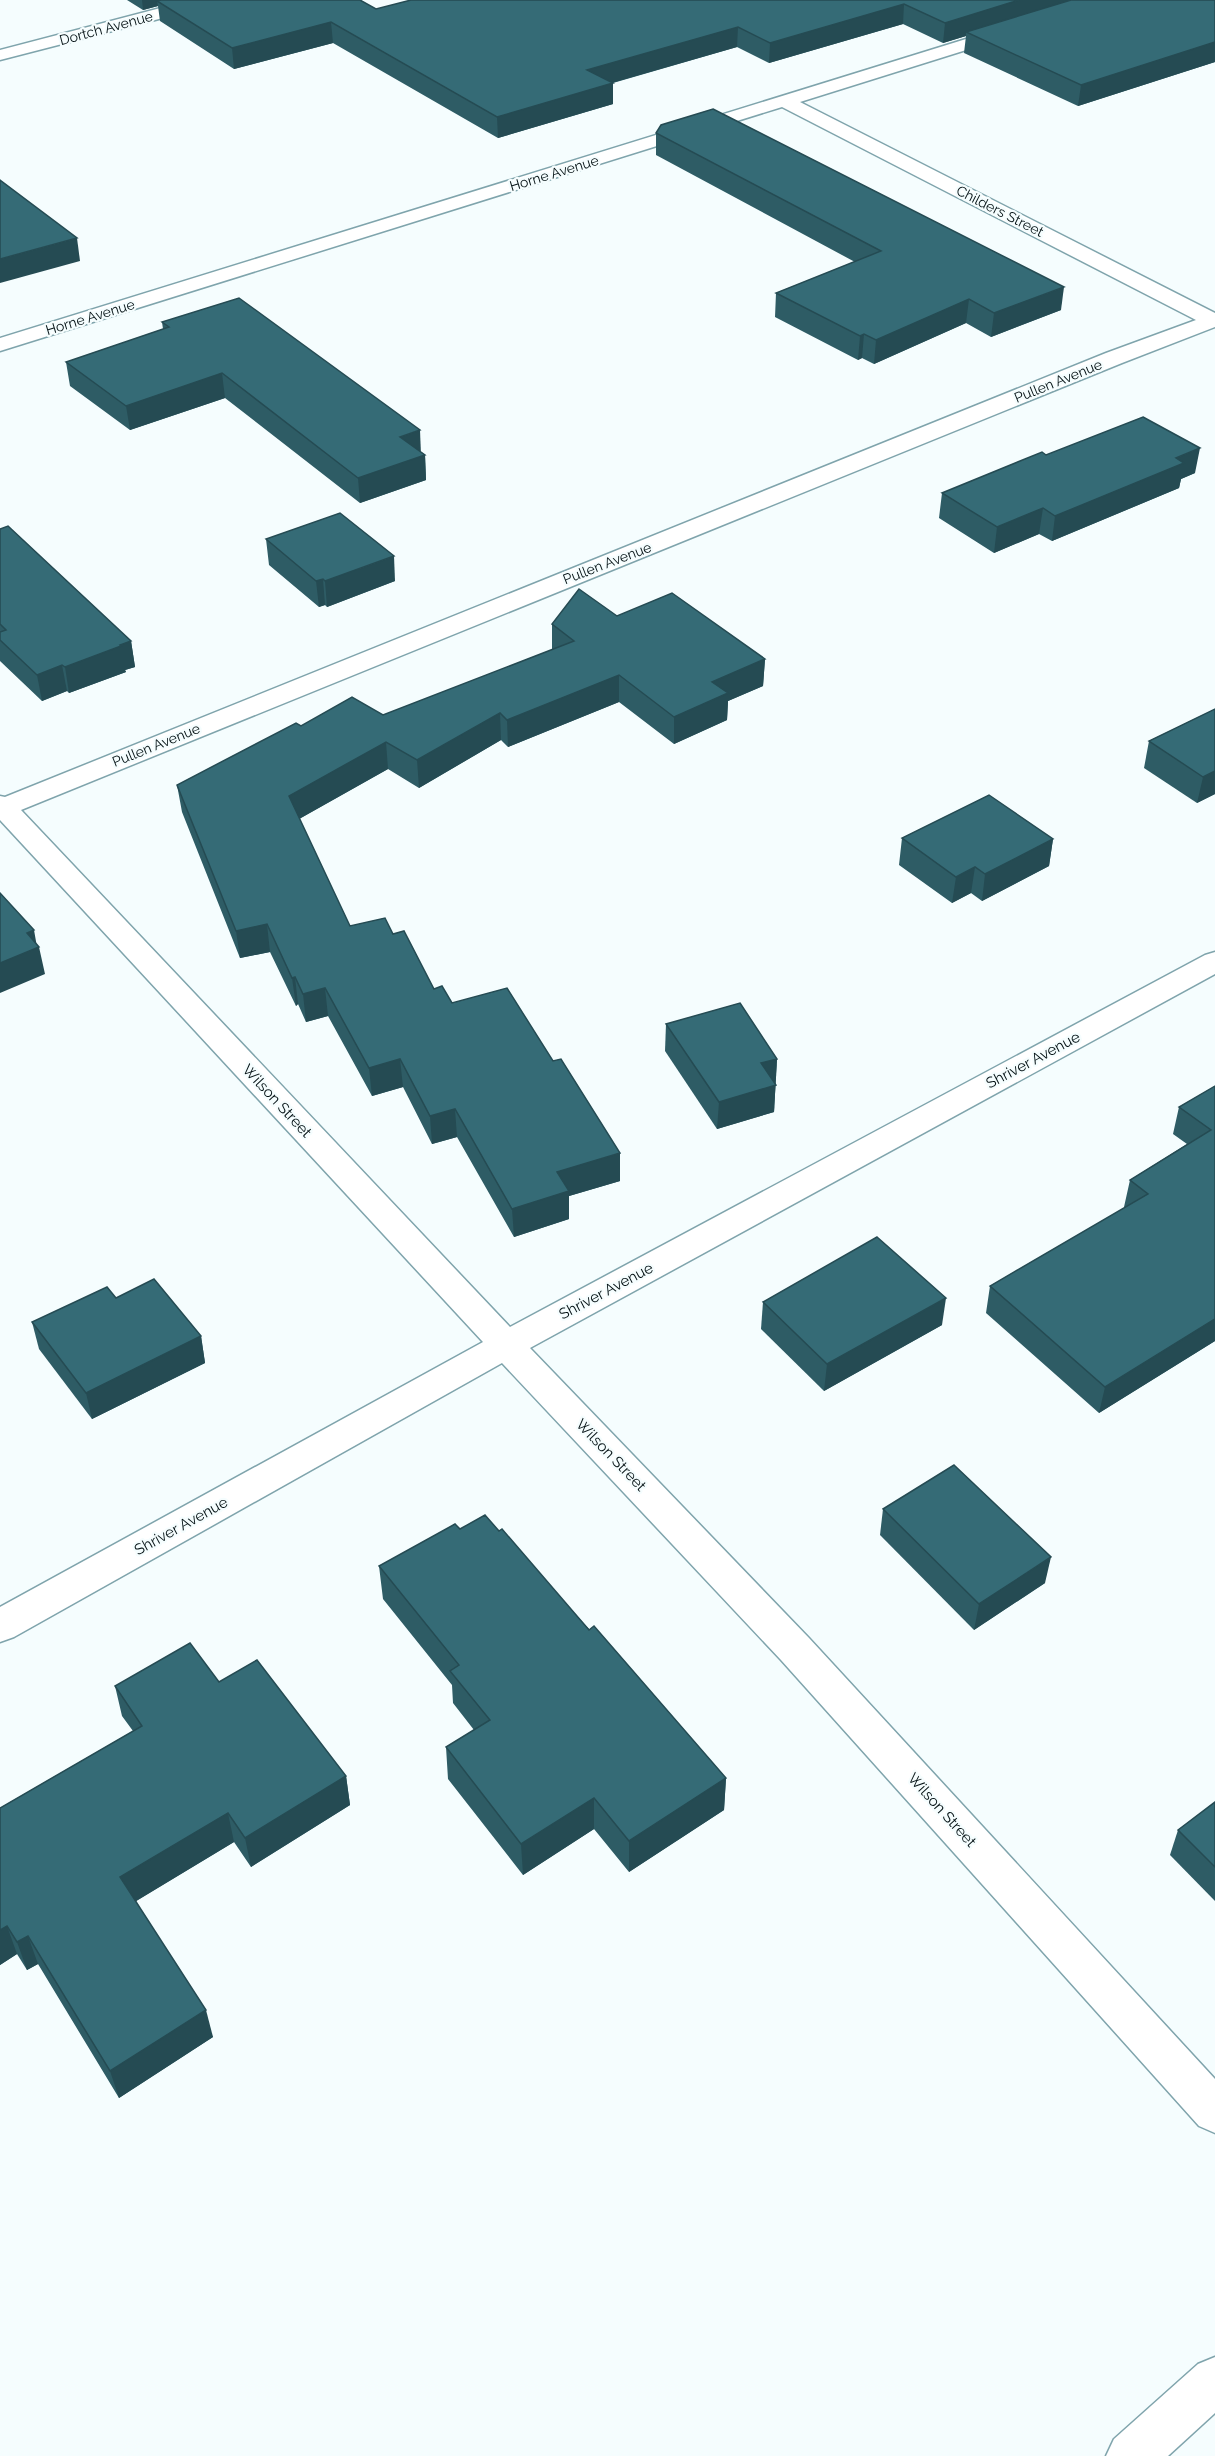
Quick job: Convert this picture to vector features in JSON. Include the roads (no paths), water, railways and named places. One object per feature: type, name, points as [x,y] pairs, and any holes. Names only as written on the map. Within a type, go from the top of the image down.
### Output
[{"type":"street","name":"Dortch Avenue","points":[[0,55],[212,0]]},
{"type":"street","name":"Horne Avenue","points":[[0,345],[1028,25]]},
{"type":"street","name":"Childers Street","points":[[784,101],[1214,321]]},
{"type":"street","name":"Pullen Avenue","points":[[1,807],[1114,358],[1214,321]]},
{"type":"street","name":"Wilson Street","points":[[1,807],[506,1346],[795,1649],[1215,2111]]},
{"type":"street","name":"Shriver Avenue","points":[[0,1626],[506,1346],[1215,962]]},
{"type":"street","points":[[1131,2456],[1215,2381]]}]
